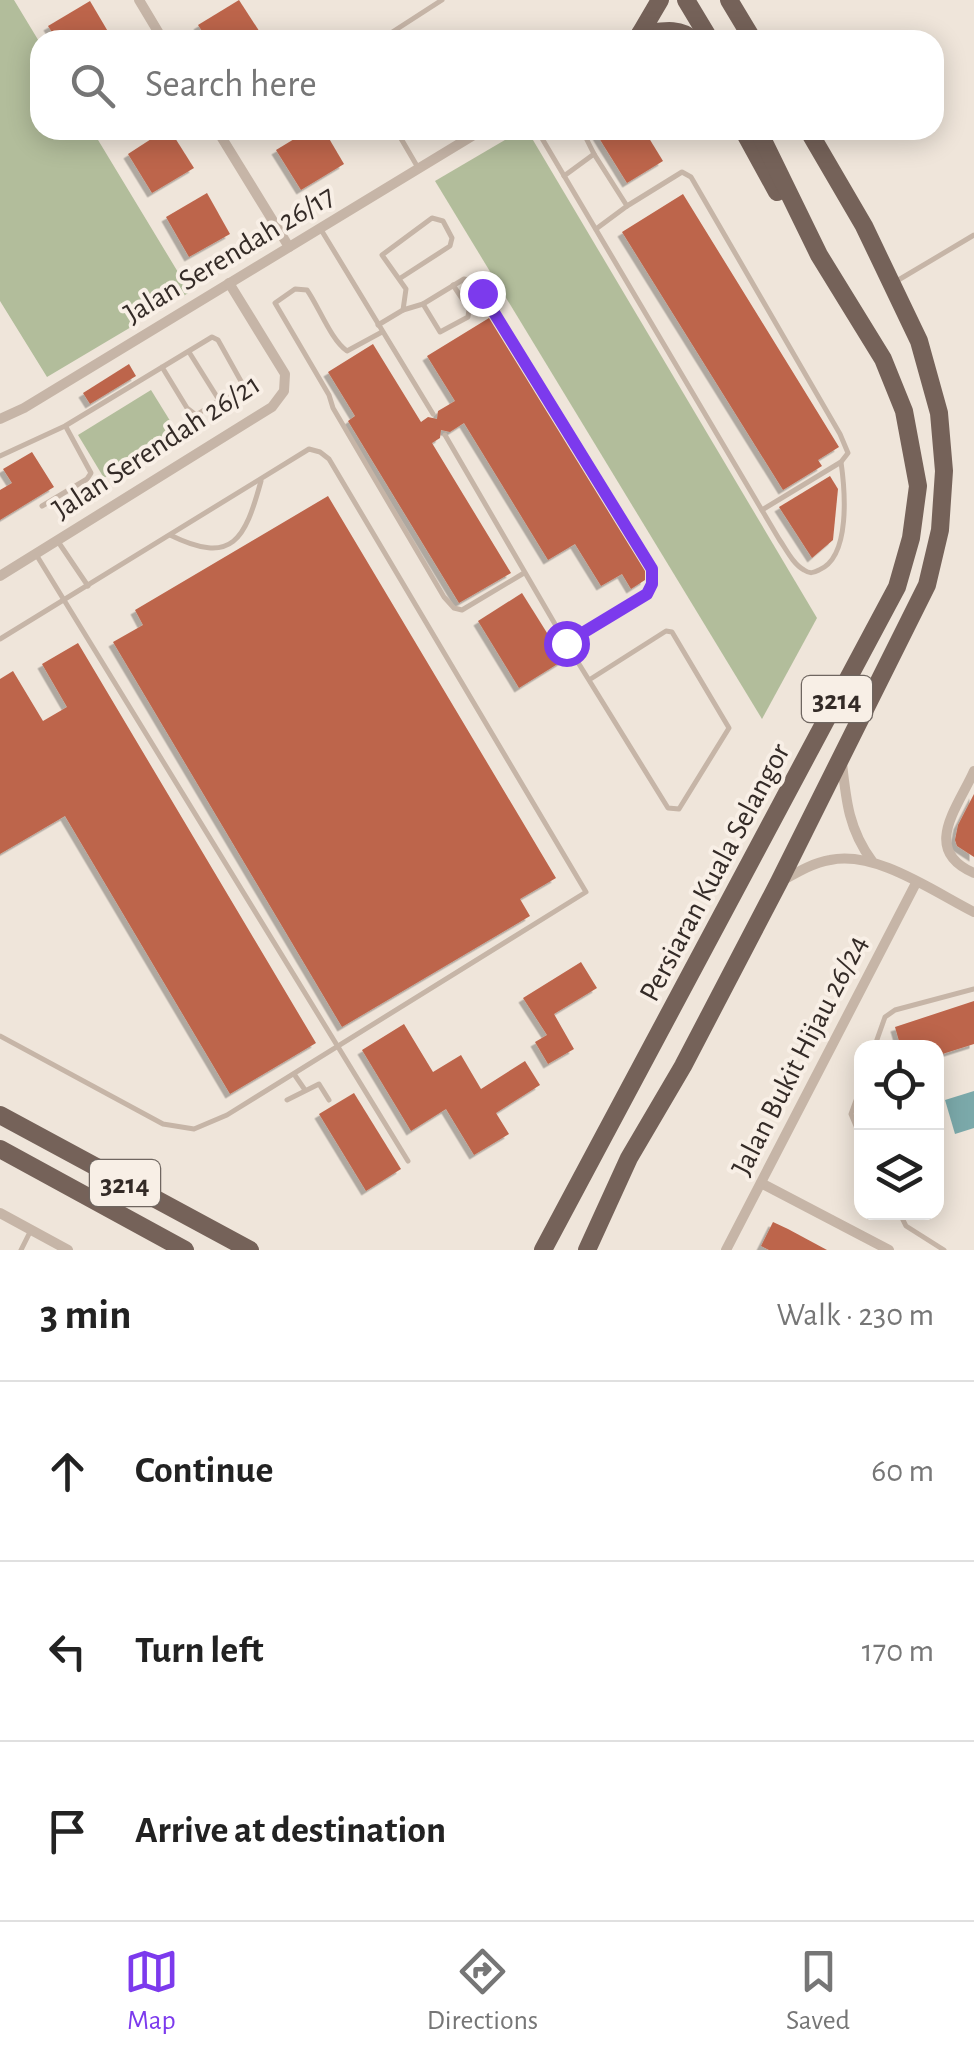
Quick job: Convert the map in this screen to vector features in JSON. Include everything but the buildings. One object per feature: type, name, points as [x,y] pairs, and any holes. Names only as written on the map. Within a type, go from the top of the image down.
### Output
[{"type":"main road","points":[[641,30],[660,0]]},
{"type":"main road","points":[[686,0],[704,30]]},
{"type":"main road","points":[[729,0],[748,30]]},
{"type":"main road","points":[[747,140],[819,255]]},
{"type":"main road","name":"Persiaran Kuala Selangor","points":[[543,1250],[897,587],[906,554],[918,486],[904,411],[883,359],[819,255],[763,140]]},
{"type":"main road","name":"Persiaran Kuala Selangor","points":[[587,1250],[628,1158],[683,1066],[927,585],[940,530],[944,471],[940,413],[920,341],[864,226],[814,140]]},
{"type":"main road","name":"3214","points":[[0,1115],[250,1250]]},
{"type":"main road","name":"3214","points":[[0,1149],[185,1250]]},
{"type":"street","points":[[139,0],[157,30]]},
{"type":"street","points":[[224,140],[288,248]]},
{"type":"street","name":"Jalan Serendah 26/17","points":[[0,419],[466,140]]},
{"type":"street","name":"Jalan Serendah 26/21","points":[[0,576],[272,407],[284,390],[285,374],[229,284]]},
{"type":"street","points":[[841,758],[848,820],[872,861]]},
{"type":"street","points":[[974,771],[946,835],[945,848],[950,858],[974,873]]},
{"type":"street","points":[[779,882],[833,859],[872,861],[974,912]]},
{"type":"street","name":"Jalan Bukit Hijau 26/24","points":[[726,1250],[916,883]]},
{"type":"street","points":[[761,1183],[882,1248]]},
{"type":"street","points":[[0,1213],[68,1250]]},
{"type":"lane","points":[[396,30],[442,0]]},
{"type":"lane","points":[[402,140],[418,169]]},
{"type":"lane","points":[[543,140],[762,510],[796,563],[811,572],[823,569],[836,553],[846,504],[841,462]]},
{"type":"lane","points":[[587,140],[627,206]]},
{"type":"lane","points":[[564,176],[594,154]]},
{"type":"lane","points":[[596,230],[682,172],[691,177],[848,453],[841,462],[762,510]]},
{"type":"lane","points":[[399,278],[450,246],[452,238],[443,221],[432,218],[382,254],[406,289],[402,310]]},
{"type":"lane","points":[[320,228],[432,414]]},
{"type":"lane","points":[[893,282],[974,235]]},
{"type":"lane","points":[[378,325],[464,279],[474,280],[652,569],[647,594],[566,643]]},
{"type":"lane","points":[[423,304],[440,332],[468,318],[469,309],[453,285]]},
{"type":"lane","points":[[382,332],[346,350],[338,344],[307,290],[296,289],[275,303],[333,408],[454,608],[462,610],[524,573]]},
{"type":"lane","points":[[0,456],[65,426],[212,337],[218,340],[242,378],[241,387],[196,415],[162,368]]},
{"type":"lane","points":[[189,352],[220,400]]},
{"type":"lane","points":[[42,506],[91,473],[65,426]]},
{"type":"lane","points":[[445,435],[524,573],[566,643],[668,808],[679,809],[729,728],[672,632],[666,631],[589,680]]},
{"type":"lane","points":[[0,639],[309,449],[320,452],[330,459],[586,892],[227,1115],[194,1129],[163,1124],[0,1036]]},
{"type":"lane","points":[[170,535],[194,547],[218,550],[230,545],[244,533],[262,478]]},
{"type":"lane","points":[[57,540],[88,586]]},
{"type":"lane","points":[[36,554],[408,1161]]},
{"type":"lane","points":[[877,1040],[885,1017],[894,1010],[974,989]]},
{"type":"lane","points":[[294,1074],[304,1090]]},
{"type":"lane","points":[[286,1100],[319,1084],[329,1100]]},
{"type":"lane","points":[[903,1220],[906,1226],[944,1250]]},
{"type":"lane","points":[[21,1250],[30,1230]]},
{"type":"green space","points":[[0,0],[14,0],[32,30],[30,140],[98,140],[190,292],[47,377],[0,301]]},
{"type":"green space","points":[[505,140],[533,140],[817,618],[762,719],[435,181]]},
{"type":"green space","points":[[151,390],[177,432],[104,478],[78,435]]},
{"type":"water","points":[[974,1091],[974,1128],[955,1134],[945,1100]]},
{"type":"route","points":[[482,293],[652,569],[647,594],[566,643]]}]
